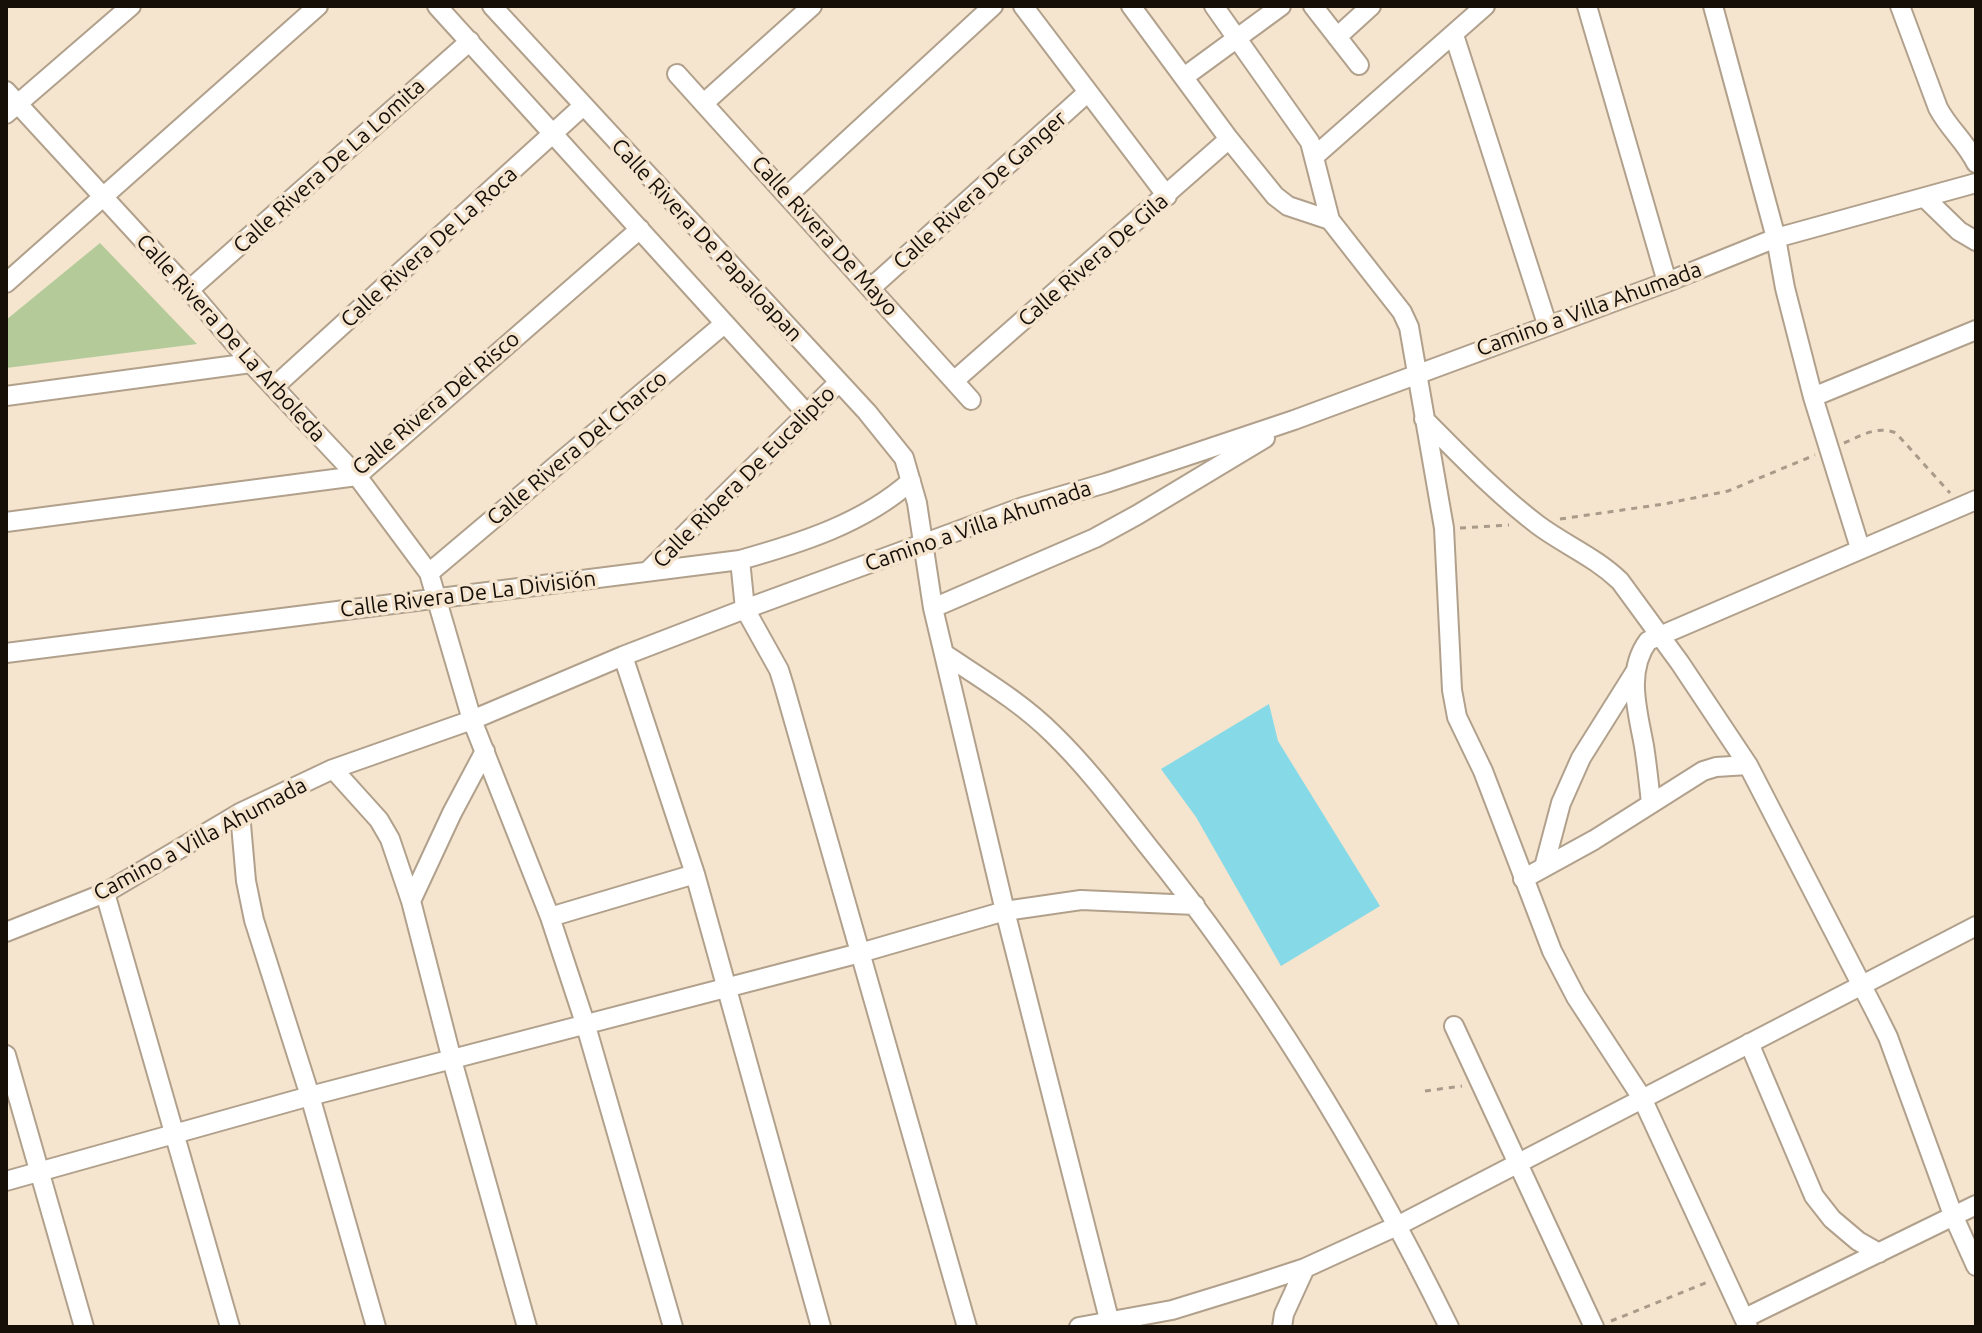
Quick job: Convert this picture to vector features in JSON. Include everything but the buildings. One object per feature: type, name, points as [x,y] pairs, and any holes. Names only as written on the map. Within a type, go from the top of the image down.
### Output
[{"type":"street","points":[[10,102],[131,6]]},
{"type":"street","points":[[6,283],[318,6]]},
{"type":"street","points":[[437,6],[807,414]]},
{"type":"street","name":"Calle Rivera De Papaloapan","points":[[492,6],[884,431],[904,458],[924,541],[933,608],[1005,911],[1110,1324]]},
{"type":"street","points":[[704,103],[812,6]]},
{"type":"street","points":[[788,195],[993,6]]},
{"type":"street","points":[[1023,6],[1167,196]]},
{"type":"street","points":[[1131,6],[1275,196],[1288,206],[1330,220]]},
{"type":"street","points":[[1214,6],[1310,142],[1316,155],[1330,220],[1402,312],[1409,327],[1444,528],[1457,717],[1483,771],[1552,951],[1570,985],[1642,1098],[1747,1322],[1976,1205]]},
{"type":"street","points":[[1184,77],[1281,6]]},
{"type":"street","points":[[1313,6],[1359,65]]},
{"type":"street","points":[[1337,37],[1371,6]]},
{"type":"street","points":[[1316,155],[1485,6]]},
{"type":"street","points":[[1587,6],[1667,282]]},
{"type":"street","points":[[1713,6],[1776,238],[1785,288],[1813,397],[1860,548]]},
{"type":"street","points":[[1900,6],[1938,108],[1946,124],[1969,149],[1976,163]]},
{"type":"street","points":[[1454,35],[1547,324]]},
{"type":"street","name":"Calle Rivera De La Lomita","points":[[189,290],[470,41]]},
{"type":"street","name":"Calle Rivera De Mayo","points":[[677,74],[971,400]]},
{"type":"street","name":"Calle Rivera De Ganger","points":[[872,287],[1088,92]]},
{"type":"street","name":"Calle Rivera De La Arboleda","points":[[10,102],[102,196],[357,476],[429,573],[472,720],[550,917],[586,1026],[673,1327]]},
{"type":"street","name":"Calle Rivera De La Roca","points":[[274,387],[583,106]]},
{"type":"street","name":"Calle Rivera De Gila","points":[[955,380],[1229,139]]},
{"type":"street","name":"Camino a Villa Ahumada","points":[[6,932],[105,893],[240,813],[333,769],[472,720],[623,656],[745,609],[924,541],[1294,420],[1667,282],[1776,238],[1976,183]]},
{"type":"street","points":[[1925,198],[1959,231],[1976,241]]},
{"type":"street","name":"Calle Rivera Del Risco","points":[[6,522],[357,476],[640,229]]},
{"type":"street","name":"Calle Rivera Del Charco","points":[[429,573],[724,324]]},
{"type":"street","points":[[1813,397],[1976,330]]},
{"type":"street","points":[[6,396],[251,363]]},
{"type":"street","name":"Calle Ribera De Eucalipto","points":[[648,571],[839,382]]},
{"type":"street","points":[[1424,419],[1535,523],[1604,565],[1620,581],[1708,703],[1748,765],[1888,1037],[1953,1215],[1976,1266]]},
{"type":"street","points":[[933,608],[1095,538],[1294,420]]},
{"type":"street","name":"Calle Rivera De La División","points":[[6,653],[740,560],[784,548],[863,515],[894,496],[911,481]]},
{"type":"street","points":[[1651,803],[1636,707],[1636,672],[1642,648],[1658,634],[1860,548],[1971,507]]},
{"type":"street","points":[[740,560],[745,609],[779,670],[784,686],[967,1327]]},
{"type":"street","points":[[946,655],[998,689],[1051,732],[1094,777],[1195,905],[1280,1026],[1399,1225],[1449,1327]]},
{"type":"street","points":[[623,656],[695,874],[821,1327]]},
{"type":"street","points":[[1544,867],[1561,803],[1581,758],[1636,672]]},
{"type":"street","points":[[411,901],[485,751]]},
{"type":"street","points":[[1523,879],[1703,771],[1748,765]]},
{"type":"street","points":[[333,769],[384,830],[411,901],[527,1327]]},
{"type":"street","points":[[240,813],[246,881],[254,920],[310,1096],[376,1327]]},
{"type":"street","points":[[550,917],[695,874]]},
{"type":"street","points":[[105,893],[230,1327]]},
{"type":"street","points":[[6,1181],[310,1096],[586,1026],[1005,911],[1081,900],[1195,905]]},
{"type":"street","points":[[1079,1327],[1110,1324],[1172,1310],[1305,1268],[1399,1225],[1976,926]]},
{"type":"street","points":[[1454,1026],[1517,1163],[1602,1324]]},
{"type":"street","points":[[1749,1043],[1814,1196],[1832,1219],[1858,1241],[1879,1253]]},
{"type":"street","points":[[6,1055],[84,1327]]},
{"type":"street","points":[[1282,1327],[1284,1314],[1305,1268]]},
{"type":"path","points":[[1444,528],[1535,523],[1728,491],[1874,430],[1887,429],[1896,433],[1971,507]]},
{"type":"path","points":[[1425,1091],[1481,1083]]},
{"type":"path","points":[[1602,1324],[1726,1275]]},
{"type":"green space","points":[[100,243],[197,344],[6,368],[6,320]]},
{"type":"water","points":[[1269,704],[1278,741],[1380,906],[1281,966],[1196,817],[1161,769]]}]
